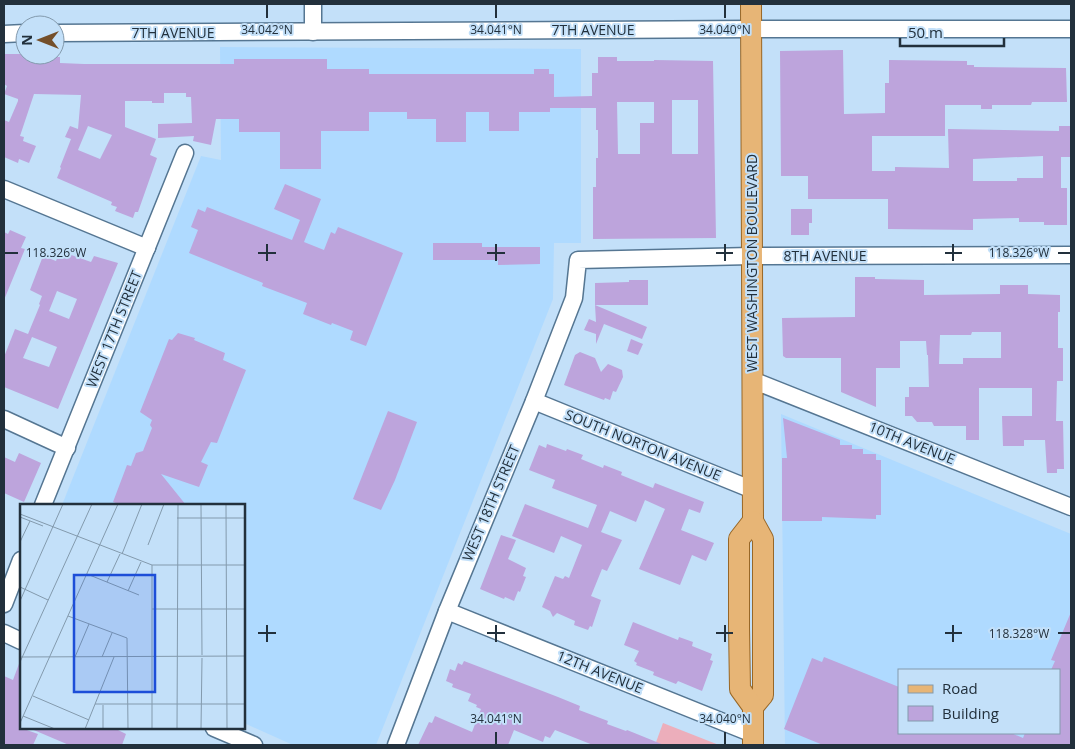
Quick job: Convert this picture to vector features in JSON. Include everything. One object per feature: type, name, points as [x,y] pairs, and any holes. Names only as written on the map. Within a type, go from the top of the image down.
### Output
[{"type":"main road","name":"WEST WASHINGTON BOULEVARD","points":[[750,4],[753,521],[762,539],[764,695],[753,707],[753,739]]},
{"type":"street","points":[[313,4],[313,32]]},
{"type":"street","name":"7TH AVENUE","points":[[65,33],[1071,29]]},
{"type":"street","name":"WEST 17TH STREET","points":[[43,504],[185,153]]},
{"type":"street","points":[[4,189],[147,248]]},
{"type":"street","name":"8TH AVENUE","points":[[578,260],[751,256],[1071,255]]},
{"type":"street","name":"WEST 18TH STREET","points":[[396,745],[446,611],[534,401],[574,298],[578,260]]},
{"type":"street","name":"10TH AVENUE","points":[[752,380],[1071,507]]},
{"type":"street","name":"SOUTH NORTON AVENUE","points":[[534,401],[753,490]]},
{"type":"street","points":[[4,419],[66,448]]},
{"type":"street","points":[[4,604],[20,563]]},
{"type":"street","name":"12TH AVENUE","points":[[446,611],[753,739]]},
{"type":"street","points":[[4,634],[20,641]]},
{"type":"street","points":[[216,729],[254,745]]},
{"type":"shaded area","points":[[220,47],[581,49],[581,243],[554,243],[553,299],[376,745],[293,745],[245,723],[245,504],[62,504],[201,156],[221,160]]},
{"type":"shaded area","points":[[781,414],[1071,534],[1071,745],[785,745]]},
{"type":"shaded area","points":[[663,723],[719,745],[655,745]]},
{"type":"building","points":[[843,50],[844,114],[885,113],[885,83],[889,83],[889,60],[967,61],[967,65],[974,65],[974,67],[1066,68],[1067,102],[1032,102],[1031,105],[992,105],[992,109],[981,109],[981,105],[945,105],[945,136],[872,136],[872,171],[895,171],[895,167],[949,168],[948,129],[1059,131],[1059,126],[1071,126],[1071,157],[1061,157],[1061,188],[1067,188],[1067,225],[1044,225],[1044,222],[1019,222],[1019,218],[973,219],[973,230],[888,229],[888,199],[808,199],[808,176],[781,176],[780,51]],"holes":[[[1043,156],[1043,178],[1017,178],[1017,181],[973,181],[973,159]]]},
{"type":"building","points":[[4,54],[15,54],[15,65],[65,65],[65,63],[234,64],[234,59],[327,59],[327,69],[369,69],[369,74],[534,74],[534,69],[549,69],[549,74],[554,74],[554,97],[592,96],[592,73],[598,73],[598,57],[617,57],[617,61],[713,61],[716,238],[593,239],[593,187],[596,187],[596,158],[598,158],[596,108],[550,108],[550,112],[519,112],[519,131],[489,131],[489,112],[466,112],[466,142],[436,142],[436,119],[407,119],[407,112],[369,112],[369,131],[321,131],[321,169],[280,169],[280,132],[239,132],[239,119],[216,119],[211,145],[193,141],[194,136],[158,138],[158,124],[192,123],[191,97],[186,97],[186,93],[164,93],[164,103],[125,101],[125,127],[156,139],[150,155],[157,158],[138,212],[135,212],[133,218],[115,211],[117,207],[111,205],[112,202],[57,178],[71,139],[65,137],[70,126],[78,129],[81,95],[34,94],[20,136],[24,137],[23,141],[36,146],[29,163],[19,159],[18,163],[4,157],[4,120],[9,122],[18,101],[18,99],[4,94],[7,86],[4,84]],"holes":[[[672,100],[698,100],[698,154],[672,154]],[[617,102],[654,102],[654,123],[640,123],[640,154],[618,154]],[[88,126],[112,135],[100,159],[78,150]]]},
{"type":"building","points":[[285,184],[321,199],[304,242],[324,250],[331,232],[335,234],[338,227],[403,253],[366,346],[350,340],[353,331],[303,314],[307,303],[262,286],[263,283],[189,253],[198,230],[191,227],[198,209],[205,212],[207,207],[292,240],[300,220],[274,209]]},
{"type":"building","points":[[791,209],[812,209],[812,223],[809,223],[809,235],[791,235]]},
{"type":"building","points":[[10,230],[26,237],[21,248],[25,249],[4,300],[4,232],[8,234]]},
{"type":"building","points":[[433,243],[482,243],[482,247],[540,247],[540,264],[498,265],[498,260],[433,260]]},
{"type":"building","points":[[60,251],[91,262],[94,256],[118,263],[58,409],[4,387],[4,357],[15,329],[28,334],[40,305],[42,296],[30,290],[43,256],[56,261]],"holes":[[[57,291],[77,299],[69,319],[49,311]],[[32,337],[57,347],[49,367],[23,358]]]},
{"type":"building","points":[[855,277],[924,280],[924,295],[1000,294],[1000,285],[1028,285],[1028,294],[1060,295],[1058,348],[1063,348],[1063,381],[1057,381],[1056,421],[1063,421],[1064,469],[1057,469],[1057,473],[1047,473],[1045,440],[1024,440],[1024,446],[1003,446],[1002,416],[1032,416],[1032,388],[979,388],[979,440],[966,440],[966,426],[934,426],[932,422],[917,422],[912,416],[905,416],[905,397],[909,397],[909,387],[929,387],[926,341],[900,341],[900,368],[876,368],[876,407],[841,392],[841,358],[786,358],[783,356],[782,318],[855,317]],"holes":[[[972,332],[1001,332],[1001,358],[963,358],[963,364],[939,364],[940,335],[971,335]]]},
{"type":"building","points":[[629,280],[648,280],[648,305],[595,305],[595,283],[629,282]]},
{"type":"building","points":[[595,305],[647,327],[642,339],[604,324],[596,344],[596,334],[584,330],[589,319],[596,322]]},
{"type":"building","points":[[178,333],[195,338],[194,340],[225,353],[223,360],[246,370],[217,443],[211,442],[201,462],[208,465],[199,487],[161,474],[185,504],[119,504],[113,502],[127,465],[131,466],[136,453],[143,451],[152,428],[150,425],[152,420],[140,412],[169,339],[172,340]]},
{"type":"building","points":[[631,339],[643,344],[638,355],[627,351]]},
{"type":"building","points":[[580,352],[595,358],[601,372],[608,364],[622,370],[623,377],[616,392],[613,391],[610,400],[605,398],[604,400],[564,385],[575,355]]},
{"type":"building","points":[[388,411],[417,422],[395,480],[381,510],[353,499]]},
{"type":"building","points":[[783,418],[840,440],[840,445],[852,445],[852,449],[863,449],[863,454],[876,454],[876,460],[881,460],[881,515],[876,515],[876,519],[822,517],[822,521],[782,521],[782,458],[787,458]]},
{"type":"building","points":[[547,444],[583,455],[581,459],[603,468],[604,465],[622,472],[621,475],[653,488],[655,483],[704,502],[700,513],[689,509],[681,530],[714,543],[706,561],[692,555],[680,585],[639,569],[665,509],[645,500],[636,522],[610,511],[601,532],[622,540],[607,571],[602,569],[591,596],[601,600],[592,627],[590,626],[588,630],[574,625],[575,621],[557,613],[553,617],[550,611],[542,607],[555,576],[563,579],[565,576],[569,578],[582,545],[561,536],[554,553],[512,536],[525,504],[588,528],[597,505],[552,488],[555,480],[529,470],[539,445],[546,448]]},
{"type":"building","points":[[19,453],[41,463],[24,502],[4,493],[4,457],[15,462]]},
{"type":"building","points":[[501,535],[516,540],[508,559],[526,568],[523,576],[526,577],[514,601],[480,589]]},
{"type":"building","points":[[1071,612],[1071,745],[823,745],[784,729],[812,658],[822,662],[824,657],[898,687],[898,734],[1013,734],[1023,738],[1025,734],[1060,734],[1060,669],[1051,669],[1055,661],[1051,660]]},
{"type":"building","points":[[633,622],[678,640],[679,637],[693,642],[692,646],[712,654],[710,660],[713,661],[702,691],[678,681],[676,684],[653,675],[654,672],[636,665],[637,663],[634,661],[639,651],[624,645]]},
{"type":"building","points":[[20,661],[20,729],[38,734],[33,745],[4,745],[4,676],[13,680]]},
{"type":"building","points":[[464,661],[580,706],[579,710],[608,721],[607,724],[664,745],[593,745],[555,730],[550,738],[545,736],[543,742],[514,730],[508,745],[418,745],[429,722],[432,723],[435,716],[472,732],[481,709],[468,701],[471,694],[452,687],[453,684],[446,681],[450,669],[455,671],[458,663],[462,665]]},
{"type":"building","points":[[31,729],[116,729],[126,734],[122,745],[69,745]]}]
